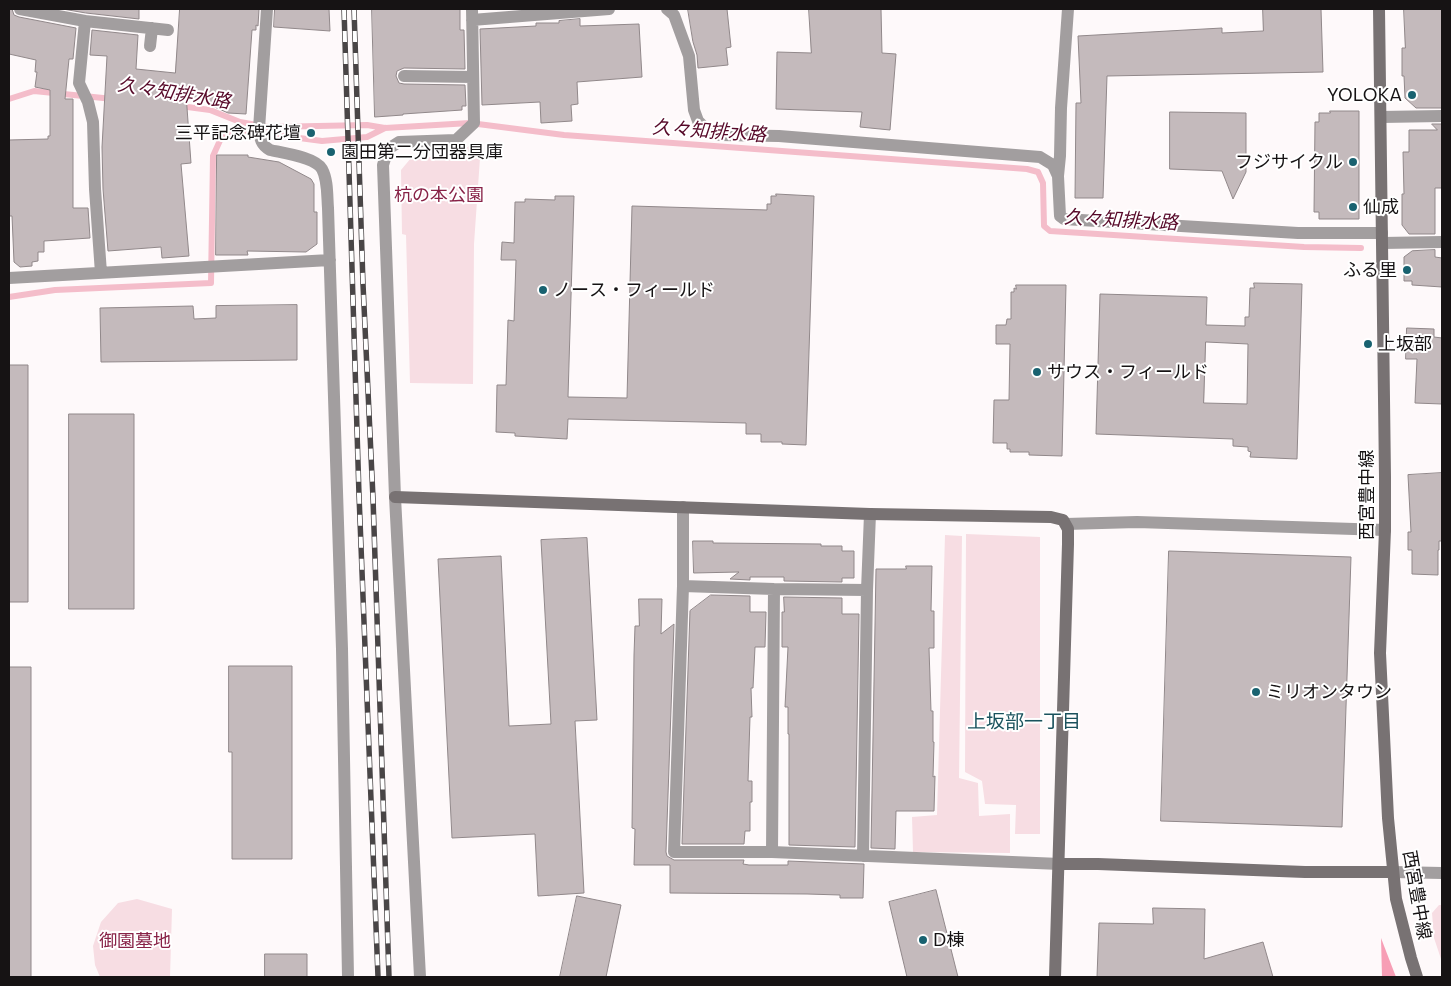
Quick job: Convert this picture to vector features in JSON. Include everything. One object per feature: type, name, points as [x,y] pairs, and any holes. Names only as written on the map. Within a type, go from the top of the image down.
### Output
[{"type":"street","points":[[20,9],[85,21],[168,30]]},
{"type":"street","points":[[267,9],[259,129],[260,140],[270,150],[311,160],[321,167],[325,178],[330,260],[342,649],[348,977]]},
{"type":"street","points":[[420,977],[396,497],[383,165],[388,149],[399,142],[456,140],[474,123],[472,14],[609,9]]},
{"type":"street","points":[[668,9],[674,15],[689,56],[694,110],[698,121],[710,132],[720,135],[779,136],[1040,157],[1053,165],[1058,176]]},
{"type":"street","points":[[1068,9],[1058,176],[1060,216],[1064,219],[1442,242]]},
{"type":"street","name":"西宮豊中線","points":[[1379,9],[1385,530],[1380,653],[1388,818],[1396,899],[1417,977]]},
{"type":"street","points":[[85,21],[79,83],[88,102],[92,122],[101,273]]},
{"type":"street","points":[[150,46],[152,28]]},
{"type":"street","points":[[404,76],[473,76]]},
{"type":"street","points":[[1381,117],[1442,116]]},
{"type":"street","points":[[9,278],[330,260]]},
{"type":"street","points":[[396,497],[870,514],[1051,518],[1063,520],[1068,529],[1068,544],[1060,864],[1055,977]]},
{"type":"street","points":[[682,507],[683,586],[674,852],[772,852],[1306,872],[1442,873]]},
{"type":"street","points":[[863,856],[870,514]]},
{"type":"street","points":[[1066,524],[1137,522],[1385,530]]},
{"type":"street","points":[[683,586],[867,590]]},
{"type":"street","points":[[772,852],[774,589]]},
{"type":"green space","name":"杭の本公園","points":[[469,146],[480,158],[474,244],[473,384],[410,383],[406,235],[402,234],[401,170],[411,158],[456,156]]},
{"type":"green space","points":[[966,534],[1040,537],[1040,834],[1015,834],[1016,805],[985,804],[982,781],[965,772]]},
{"type":"green space","points":[[945,535],[962,536],[959,778],[978,783],[979,816],[1010,814],[1010,853],[913,852],[912,817],[937,815]]},
{"type":"green space","name":"御園墓地","points":[[137,899],[172,909],[170,977],[100,977],[95,965],[93,946],[101,922],[118,903]]},
{"type":"green space","points":[[1439,905],[1442,905],[1442,962],[1434,938],[1432,913]]},
{"type":"shaded area","points":[[1381,938],[1396,977],[1382,977]]},
{"type":"building","points":[[9,9],[12,9],[14,15],[19,17],[76,28],[73,59],[69,59],[65,99],[73,99],[73,208],[88,208],[90,238],[44,241],[44,252],[38,252],[38,261],[32,262],[32,266],[20,267],[14,262],[12,216],[9,216],[9,140],[48,139],[48,136],[50,136],[50,90],[35,87],[36,60],[9,54]]},
{"type":"building","points":[[63,9],[139,9],[139,19],[86,13]]},
{"type":"building","points":[[180,9],[259,9],[258,26],[256,25],[256,30],[252,30],[246,114],[228,113],[186,94],[191,163],[181,164],[189,256],[162,258],[161,247],[108,251],[102,147],[107,56],[90,55],[92,30],[138,35],[136,69],[175,73]]},
{"type":"building","points":[[275,9],[329,9],[330,31],[274,27]]},
{"type":"building","points":[[372,9],[460,9],[460,30],[464,30],[465,69],[404,68],[397,71],[396,76],[399,83],[404,84],[465,85],[466,106],[462,106],[462,110],[375,117]]},
{"type":"building","points":[[688,9],[727,9],[731,47],[726,48],[728,65],[698,68]]},
{"type":"building","points":[[809,9],[881,9],[882,53],[896,54],[890,130],[860,127],[862,112],[776,109],[777,52],[811,53]]},
{"type":"building","points":[[1263,9],[1321,9],[1323,72],[1107,76],[1103,198],[1075,198],[1076,103],[1081,103],[1078,36],[1222,28],[1222,33],[1263,31]]},
{"type":"building","points":[[1404,9],[1442,9],[1442,108],[1416,108],[1405,98],[1404,76],[1402,76],[1402,48],[1405,48]]},
{"type":"building","points":[[580,19],[580,26],[639,24],[642,77],[577,82],[578,104],[571,105],[572,121],[541,123],[540,102],[482,105],[480,29],[536,26],[536,23],[559,23],[559,21]]},
{"type":"building","points":[[1330,111],[1359,111],[1359,219],[1319,219],[1319,212],[1314,212],[1315,122],[1319,122],[1319,113],[1330,113]]},
{"type":"building","points":[[1170,112],[1246,113],[1246,172],[1233,199],[1222,171],[1170,169]]},
{"type":"building","points":[[1432,124],[1442,124],[1442,188],[1435,188],[1435,234],[1409,234],[1402,225],[1402,194],[1404,194],[1403,152],[1409,152],[1409,130],[1437,130]]},
{"type":"building","points":[[217,155],[248,155],[248,157],[279,162],[311,179],[314,184],[314,212],[317,212],[317,244],[306,252],[247,251],[248,255],[216,255]]},
{"type":"building","points":[[776,194],[814,196],[806,445],[761,442],[761,434],[746,434],[746,423],[568,419],[567,439],[515,436],[515,433],[496,432],[497,385],[506,385],[508,320],[514,321],[516,260],[501,260],[502,242],[514,243],[515,202],[525,202],[525,199],[555,200],[555,196],[574,196],[568,397],[627,398],[632,206],[767,210],[767,204],[771,204],[771,196],[776,196]]},
{"type":"building","points":[[1435,250],[1435,257],[1442,258],[1442,287],[1412,285],[1412,281],[1404,281],[1404,257],[1412,251]]},
{"type":"building","points":[[1254,283],[1302,284],[1297,459],[1250,457],[1251,452],[1248,451],[1248,447],[1233,446],[1233,439],[1096,434],[1100,294],[1207,297],[1206,325],[1245,326],[1245,317],[1249,317],[1250,288],[1254,288]],"holes":[[[1206,342],[1248,344],[1247,404],[1204,403]]]},
{"type":"building","name":"サウス・フィールド","points":[[1016,285],[1066,285],[1062,456],[1029,455],[1029,452],[1010,452],[1010,449],[1007,449],[1007,443],[993,443],[994,400],[1009,400],[1010,344],[996,344],[996,325],[1006,325],[1007,319],[1011,319],[1011,292],[1014,292]]},
{"type":"building","points":[[297,305],[297,360],[101,362],[100,308],[193,306],[194,319],[216,318],[216,306]]},
{"type":"building","points":[[1407,328],[1434,329],[1434,337],[1442,338],[1442,404],[1415,403],[1417,359],[1406,359]]},
{"type":"building","points":[[9,365],[28,365],[28,602],[9,602]]},
{"type":"building","points":[[69,414],[134,414],[134,609],[69,609]]},
{"type":"building","points":[[1442,473],[1442,541],[1439,541],[1438,575],[1412,574],[1412,550],[1408,550],[1408,532],[1411,532],[1408,475]]},
{"type":"building","points":[[587,538],[597,720],[575,721],[584,893],[538,896],[535,834],[452,838],[438,559],[501,556],[509,726],[551,724],[541,540]]},
{"type":"building","points":[[693,541],[842,546],[842,551],[854,551],[854,578],[842,578],[842,582],[784,581],[784,577],[750,577],[750,580],[730,579],[739,572],[694,573]]},
{"type":"building","name":"ミリオンタウン","points":[[1169,551],[1351,557],[1342,827],[1161,821]]},
{"type":"building","points":[[906,566],[932,566],[931,611],[934,611],[934,648],[929,648],[934,742],[934,811],[896,811],[895,849],[871,848],[876,569],[906,569]]},
{"type":"building","points":[[711,595],[750,596],[750,612],[766,612],[765,647],[755,647],[753,688],[751,688],[752,717],[750,717],[748,781],[752,781],[752,802],[750,802],[750,831],[745,831],[744,844],[682,844],[690,611]]},
{"type":"building","points":[[784,597],[842,598],[842,614],[859,614],[855,847],[789,845],[789,734],[788,707],[785,707],[788,647],[782,647]]},
{"type":"building","points":[[639,599],[662,599],[661,634],[674,624],[667,856],[674,860],[744,860],[743,864],[749,865],[788,865],[788,861],[864,864],[863,898],[840,898],[840,895],[807,894],[670,893],[670,865],[634,865],[635,829],[632,828],[634,655],[635,626],[639,626]]},
{"type":"building","points":[[229,666],[292,666],[292,859],[232,859],[232,752],[229,752]]},
{"type":"building","points":[[9,667],[31,667],[31,977],[9,977]]},
{"type":"building","name":"D棟","points":[[936,890],[958,977],[907,977],[889,902]]},
{"type":"building","points":[[577,896],[621,905],[606,977],[560,977]]},
{"type":"building","points":[[1153,908],[1205,909],[1204,959],[1263,942],[1273,977],[1097,977],[1099,923],[1153,924]]},
{"type":"building","points":[[265,954],[307,954],[307,977],[265,977]]},
{"type":"waterway","name":"久々知排水路","points":[[9,99],[34,91],[113,99]]},
{"type":"waterway","name":"久々知排水路","points":[[180,106],[210,110],[240,122],[268,127],[367,125],[385,128],[470,123],[564,135],[1027,169],[1038,172],[1043,183],[1044,226],[1050,231],[1304,247],[1361,248]]},
{"type":"waterway","points":[[9,297],[55,290],[211,283],[213,156],[222,136],[239,130],[322,141],[367,137],[385,128]]},
{"type":"railway","points":[[344,9],[359,495],[378,977]]},
{"type":"railway","points":[[354,9],[389,977]]},
{"type":"place","name":"YOLOKA","points":[[1412,95]]},
{"type":"place","name":"三平記念碑花壇","points":[[311,133]]},
{"type":"place","name":"園田第二分団器具庫","points":[[331,152]]},
{"type":"place","name":"フジサイクル","points":[[1353,162]]},
{"type":"place","name":"仙成","points":[[1353,207]]},
{"type":"place","name":"ふる里","points":[[1407,270]]},
{"type":"place","name":"ノース・フィールド","points":[[543,290]]},
{"type":"place","name":"上坂部","points":[[1368,344]]},
{"type":"place","name":"サウス・フィールド","points":[[1037,372]]},
{"type":"place","name":"ミリオンタウン","points":[[1256,692]]},
{"type":"place","name":"D棟","points":[[923,940]]},
{"type":"district","name":"上坂部一丁目","points":[[1024,722]]}]
